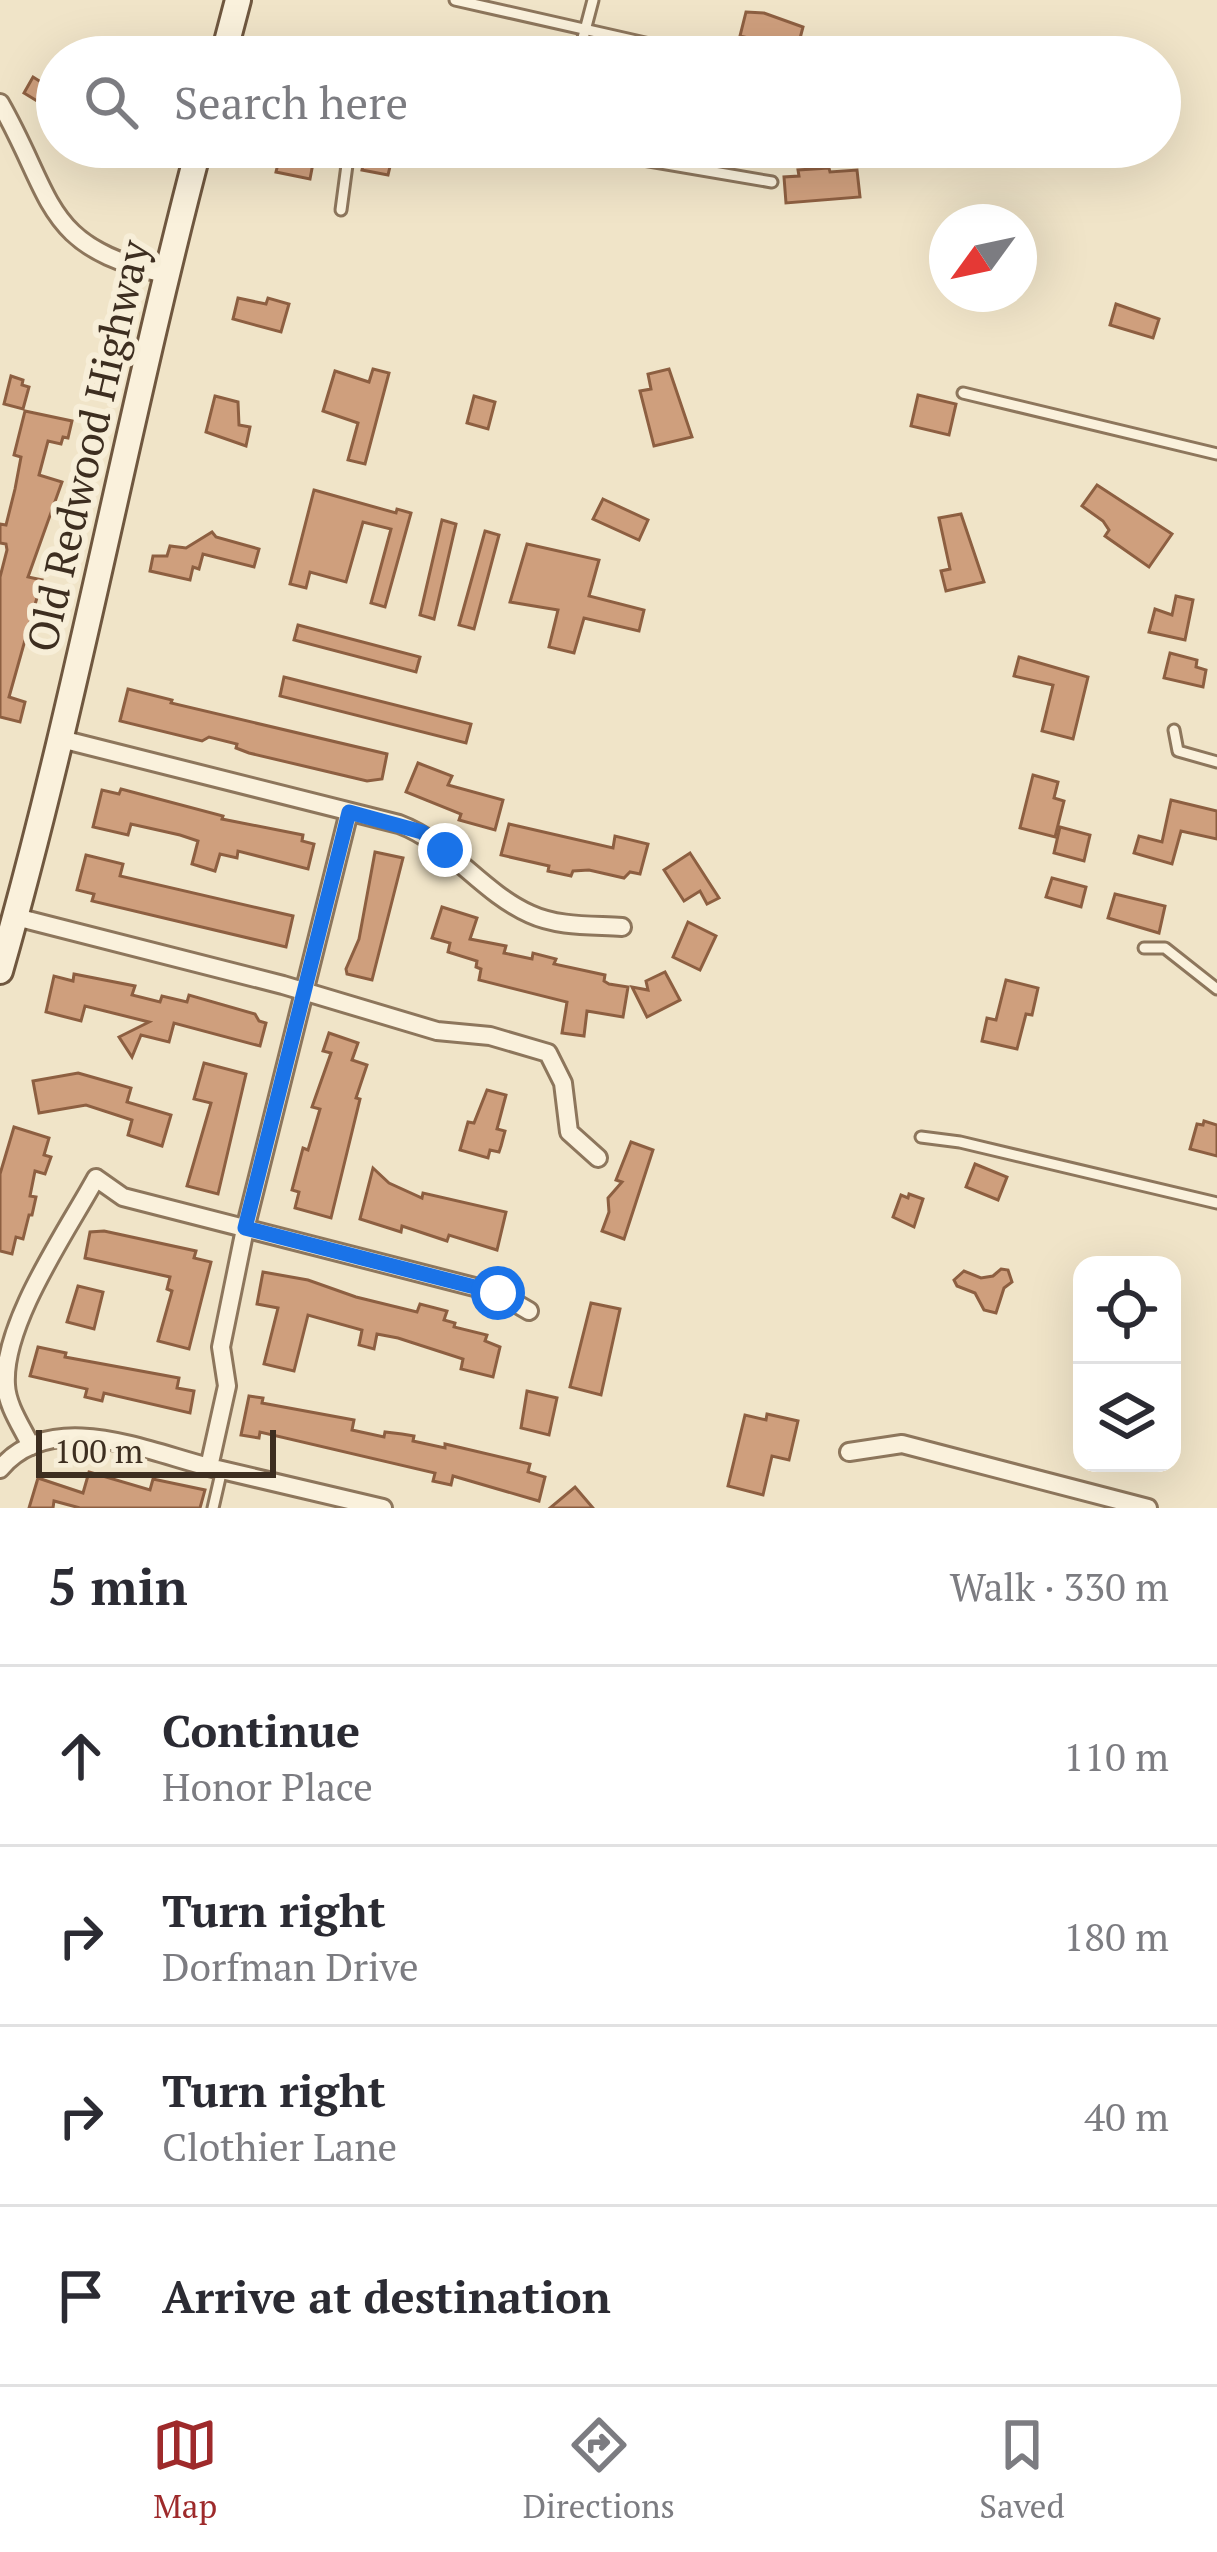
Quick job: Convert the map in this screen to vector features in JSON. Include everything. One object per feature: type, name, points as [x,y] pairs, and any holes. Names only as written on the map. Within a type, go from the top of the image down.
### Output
[{"type":"main road","points":[[229,36],[238,0]]},
{"type":"main road","name":"Old Redwood Highway","points":[[0,971],[61,739],[194,168]]},
{"type":"street","points":[[0,103],[26,148],[44,194],[81,244],[109,259],[166,274]]},
{"type":"street","points":[[61,739],[422,832],[494,893],[533,916],[622,927]]},
{"type":"street","points":[[215,1468],[227,1386],[221,1347],[245,1228],[349,812]]},
{"type":"street","points":[[16,917],[437,1030],[490,1036],[548,1054],[563,1083],[569,1132],[598,1159]]},
{"type":"street","points":[[31,1446],[5,1382],[19,1318],[96,1178],[123,1197],[498,1293],[529,1311]]},
{"type":"street","points":[[0,1469],[31,1446],[75,1437],[102,1439],[383,1508]]},
{"type":"street","points":[[849,1452],[902,1444],[1148,1508]]},
{"type":"lane","points":[[454,0],[616,36]]},
{"type":"lane","points":[[583,36],[593,0]]},
{"type":"lane","points":[[341,210],[347,168]]},
{"type":"lane","points":[[698,168],[772,182]]},
{"type":"lane","points":[[963,393],[1217,454]]},
{"type":"lane","points":[[1174,730],[1178,751],[1217,762]]},
{"type":"lane","points":[[1144,948],[1165,949],[1217,989]]},
{"type":"lane","points":[[921,1137],[1217,1203]]},
{"type":"lane","points":[[213,1508],[215,1468]]},
{"type":"building","points":[[746,12],[764,13],[803,27],[801,36],[740,36]]},
{"type":"building","points":[[33,77],[36,79],[36,100],[24,93]]},
{"type":"building","points":[[277,168],[312,168],[310,179],[276,172]]},
{"type":"building","points":[[362,168],[390,168],[388,175]]},
{"type":"building","points":[[829,168],[830,172],[857,170],[860,197],[786,203],[784,177],[799,176],[798,170]]},
{"type":"building","points":[[238,298],[289,304],[281,332],[233,319]]},
{"type":"building","points":[[1116,304],[1159,319],[1153,338],[1110,325]]},
{"type":"building","points":[[373,369],[389,373],[365,464],[348,460],[358,423],[323,411],[335,371],[369,382]]},
{"type":"building","points":[[669,369],[692,437],[654,446],[640,391],[651,389],[648,374]]},
{"type":"building","points":[[11,376],[29,387],[23,409],[4,404]]},
{"type":"building","points":[[918,395],[956,404],[949,435],[911,426]]},
{"type":"building","points":[[215,396],[238,402],[239,425],[250,427],[246,446],[206,432]]},
{"type":"building","points":[[474,396],[495,402],[488,429],[467,423]]},
{"type":"building","points":[[25,411],[72,421],[68,438],[63,437],[61,444],[48,441],[39,475],[62,482],[28,577],[42,580],[9,697],[25,702],[20,722],[0,717],[0,577],[7,550],[0,543],[0,524],[6,525],[15,489],[21,457],[14,455]]},
{"type":"building","points":[[1097,485],[1172,534],[1149,567],[1105,536],[1109,530],[1103,521],[1082,506]]},
{"type":"building","points":[[314,490],[411,513],[385,607],[371,603],[391,529],[363,522],[346,582],[310,572],[306,588],[290,584]]},
{"type":"building","points":[[603,499],[648,520],[639,540],[593,519]]},
{"type":"building","points":[[961,514],[984,582],[946,591],[941,571],[950,569],[939,518]]},
{"type":"building","points":[[442,520],[456,524],[434,619],[420,615]]},
{"type":"building","points":[[485,531],[499,535],[474,629],[459,625]]},
{"type":"building","points":[[212,532],[259,549],[254,567],[203,554],[190,580],[150,571],[153,556],[167,556],[170,546],[186,548]]},
{"type":"building","points":[[527,544],[599,560],[589,596],[644,610],[639,631],[584,618],[574,653],[549,647],[558,610],[510,602]]},
{"type":"building","points":[[1176,596],[1193,600],[1185,640],[1149,632],[1155,609],[1172,615]]},
{"type":"building","points":[[298,625],[420,657],[416,672],[294,640]]},
{"type":"building","points":[[1170,653],[1197,660],[1196,667],[1206,670],[1203,687],[1164,678]]},
{"type":"building","points":[[1019,657],[1088,677],[1073,739],[1042,731],[1053,685],[1014,676]]},
{"type":"building","points":[[284,677],[471,724],[466,743],[280,696]]},
{"type":"building","points":[[128,689],[387,754],[382,779],[367,781],[249,753],[236,748],[237,744],[209,737],[202,741],[120,721]]},
{"type":"building","points":[[418,763],[452,776],[448,785],[503,800],[495,830],[459,820],[461,814],[406,792]]},
{"type":"building","points":[[1033,775],[1058,782],[1054,798],[1064,801],[1055,837],[1020,828]]},
{"type":"building","points":[[121,789],[222,819],[303,835],[302,841],[314,844],[308,869],[238,851],[237,858],[220,854],[215,871],[192,864],[198,841],[131,824],[128,835],[93,827],[102,790],[119,794]]},
{"type":"building","points":[[1171,800],[1217,811],[1217,839],[1181,831],[1172,864],[1134,853],[1139,836],[1162,842]]},
{"type":"building","points":[[509,824],[613,848],[615,836],[648,844],[640,874],[630,872],[624,878],[589,870],[573,871],[571,876],[501,855]]},
{"type":"building","points":[[1060,827],[1090,835],[1084,861],[1054,853]]},
{"type":"building","points":[[375,852],[403,858],[372,980],[347,974],[346,969],[359,939]]},
{"type":"building","points":[[690,853],[719,898],[707,904],[700,891],[684,901],[664,870]]},
{"type":"building","points":[[86,855],[123,864],[120,876],[293,916],[286,947],[92,901],[94,894],[77,890]]},
{"type":"building","points":[[1052,878],[1086,887],[1081,907],[1046,897]]},
{"type":"building","points":[[1115,894],[1165,906],[1159,933],[1108,918]]},
{"type":"building","points":[[442,907],[477,918],[470,939],[506,946],[504,953],[556,959],[554,964],[605,975],[609,984],[628,987],[623,1017],[587,1011],[584,1036],[562,1033],[567,1002],[479,980],[477,961],[448,952],[450,943],[432,938]]},
{"type":"building","points":[[688,922],[716,936],[700,970],[673,957]]},
{"type":"building","points":[[665,972],[680,1000],[647,1017],[632,987],[648,990],[646,981]]},
{"type":"building","points":[[74,974],[135,986],[132,995],[160,1002],[162,996],[187,1002],[189,995],[255,1014],[266,1023],[260,1046],[174,1023],[169,1042],[141,1035],[132,1057],[119,1037],[149,1022],[85,1006],[81,1021],[46,1012],[54,976],[73,981]]},
{"type":"building","points":[[1006,980],[1038,988],[1017,1049],[982,1041],[987,1018],[996,1020]]},
{"type":"building","points":[[329,1033],[358,1043],[352,1060],[367,1065],[331,1218],[295,1208],[299,1192],[292,1190],[320,1109],[312,1107],[331,1053],[323,1051]]},
{"type":"building","points":[[204,1063],[246,1074],[218,1194],[187,1186],[211,1103],[194,1099]]},
{"type":"building","points":[[78,1073],[131,1088],[127,1102],[171,1115],[162,1146],[128,1135],[132,1120],[86,1105],[39,1113],[33,1081]]},
{"type":"building","points":[[487,1090],[506,1095],[497,1129],[505,1131],[501,1146],[499,1152],[490,1150],[488,1158],[460,1150],[468,1122],[474,1123]]},
{"type":"building","points":[[1197,1124],[1217,1125],[1217,1156],[1190,1149]]},
{"type":"building","points":[[14,1127],[49,1138],[44,1155],[51,1157],[45,1174],[35,1171],[32,1215],[23,1239],[16,1237],[12,1254],[0,1251],[0,1174]]},
{"type":"building","points":[[631,1142],[653,1150],[624,1239],[602,1231],[608,1198],[622,1182],[616,1180]]},
{"type":"building","points":[[975,1164],[1007,1177],[998,1200],[966,1187]]},
{"type":"building","points":[[373,1168],[389,1183],[422,1198],[423,1193],[506,1212],[497,1250],[449,1235],[447,1241],[360,1219]]},
{"type":"building","points":[[909,1194],[923,1199],[914,1227],[893,1217],[901,1195],[908,1198]]},
{"type":"building","points":[[90,1232],[196,1251],[194,1258],[211,1262],[189,1349],[158,1341],[172,1291],[167,1289],[170,1277],[85,1258]]},
{"type":"building","points":[[1008,1270],[1012,1282],[1004,1288],[996,1313],[984,1310],[975,1293],[954,1280],[964,1271],[981,1278]]},
{"type":"building","points":[[263,1272],[417,1312],[420,1304],[447,1311],[444,1320],[455,1323],[454,1327],[487,1335],[485,1341],[500,1347],[493,1377],[461,1369],[463,1359],[398,1338],[377,1334],[374,1349],[359,1345],[362,1330],[308,1315],[294,1371],[264,1364],[278,1308],[257,1304]]},
{"type":"building","points":[[78,1286],[103,1292],[94,1329],[67,1322]]},
{"type":"building","points":[[591,1303],[620,1309],[601,1395],[570,1387]]},
{"type":"building","points":[[38,1347],[66,1353],[65,1357],[179,1378],[177,1388],[194,1391],[190,1413],[104,1393],[102,1401],[85,1397],[87,1389],[30,1376]]},
{"type":"building","points":[[527,1391],[557,1398],[549,1435],[521,1428]]},
{"type":"building","points":[[249,1396],[263,1398],[262,1403],[354,1420],[352,1430],[384,1437],[385,1432],[414,1436],[413,1441],[530,1464],[528,1472],[545,1477],[539,1501],[453,1476],[451,1485],[433,1481],[435,1473],[260,1432],[259,1438],[241,1435]]},
{"type":"building","points":[[767,1414],[798,1421],[789,1460],[772,1456],[763,1495],[728,1486],[745,1415],[766,1420]]},
{"type":"building","points":[[89,1472],[150,1490],[153,1479],[205,1490],[200,1508],[80,1508],[54,1501],[53,1508],[29,1508],[38,1478],[83,1493]]},
{"type":"building","points":[[575,1487],[593,1508],[550,1508]]},
{"type":"route","points":[[445,850],[422,832],[349,812],[245,1228],[498,1293]]}]
